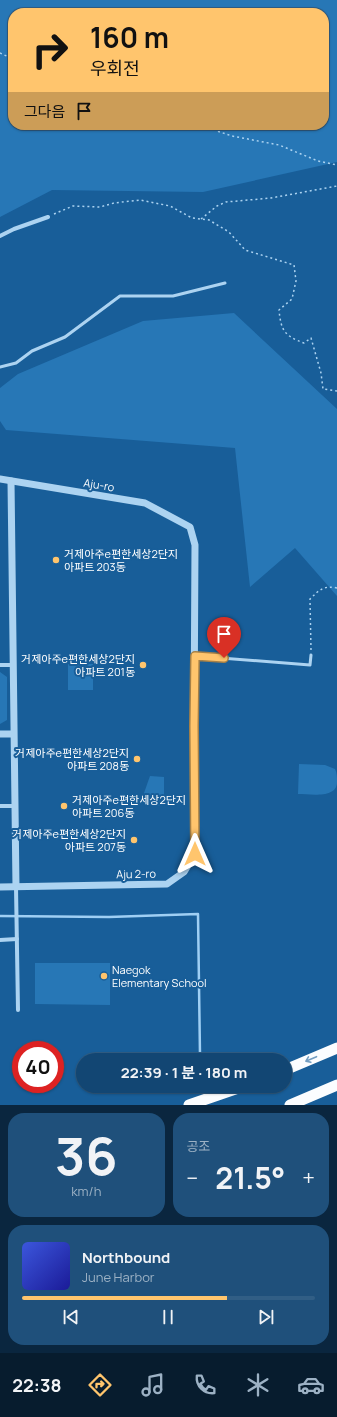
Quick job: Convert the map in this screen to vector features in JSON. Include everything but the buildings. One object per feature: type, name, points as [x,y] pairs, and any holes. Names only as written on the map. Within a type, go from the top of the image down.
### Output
[{"type":"highway","points":[[292,1067],[337,1048]]},
{"type":"highway","points":[[290,1105],[337,1085]]},
{"type":"highway","points":[[189,1105],[224,1093]]},
{"type":"street","points":[[0,236],[14,229],[48,217]]},
{"type":"street","name":"Aju-ro","points":[[0,479],[144,503],[190,527]]},
{"type":"street","points":[[11,481],[13,734],[18,1010]]},
{"type":"street","name":"Aju 2-ro","points":[[0,887],[167,884],[184,872],[195,854],[195,545],[190,527]]},
{"type":"street","points":[[0,666],[13,665]]},
{"type":"street","points":[[0,734],[13,734]]},
{"type":"street","points":[[0,806],[15,806]]},
{"type":"street","points":[[0,940],[17,939]]},
{"type":"lane","points":[[0,367],[16,363],[32,351],[65,336],[120,296],[173,296],[225,283]]},
{"type":"lane","points":[[195,656],[310,665],[311,655]]},
{"type":"path","points":[[214,130],[232,136],[279,145],[318,161],[337,165]]},
{"type":"path","points":[[201,219],[217,206],[226,202],[271,198],[337,186]]},
{"type":"path","points":[[48,217],[72,206],[100,207],[114,203],[140,200],[170,206],[192,218],[209,220],[229,232],[246,250],[294,265],[296,281],[292,299],[278,310],[280,325],[291,338],[304,342],[311,338],[321,373],[323,389],[337,391]]},
{"type":"path","points":[[311,655],[310,599],[319,590],[329,586],[337,588]]},
{"type":"shaded area","points":[[0,0],[337,0],[337,162],[203,192],[52,190],[0,217]]},
{"type":"shaded area","points":[[234,313],[337,409],[337,596],[295,548],[250,587],[235,448],[6,430],[0,421],[0,388],[18,374],[143,321]]},
{"type":"shaded area","points":[[68,664],[93,664],[93,690],[68,690]]},
{"type":"shaded area","points":[[0,672],[7,677],[7,720],[0,724]]},
{"type":"shaded area","points":[[299,764],[325,765],[335,769],[337,777],[336,787],[333,791],[328,793],[316,795],[298,794]]},
{"type":"shaded area","points":[[150,776],[164,777],[164,806],[150,806],[144,793]]},
{"type":"shaded area","points":[[35,963],[110,963],[110,1005],[35,1004]]},
{"type":"waterway","points":[[0,916],[109,917],[198,914],[200,1053]]},
{"type":"place","name":"거제아주e편한세상2단지 아파트 203동","points":[[56,560]]},
{"type":"place","name":"거제아주e편한세상2단지 아파트 201동","points":[[143,665]]},
{"type":"place","name":"거제아주e편한세상2단지 아파트 208동","points":[[137,759]]},
{"type":"place","name":"거제아주e편한세상2단지 아파트 206동","points":[[64,806]]},
{"type":"place","name":"거제아주e편한세상2단지 아파트 207동","points":[[134,840]]},
{"type":"place","name":"Naegok Elementary School","points":[[104,976]]},
{"type":"route","points":[[195,854],[195,656],[224,658]]}]
